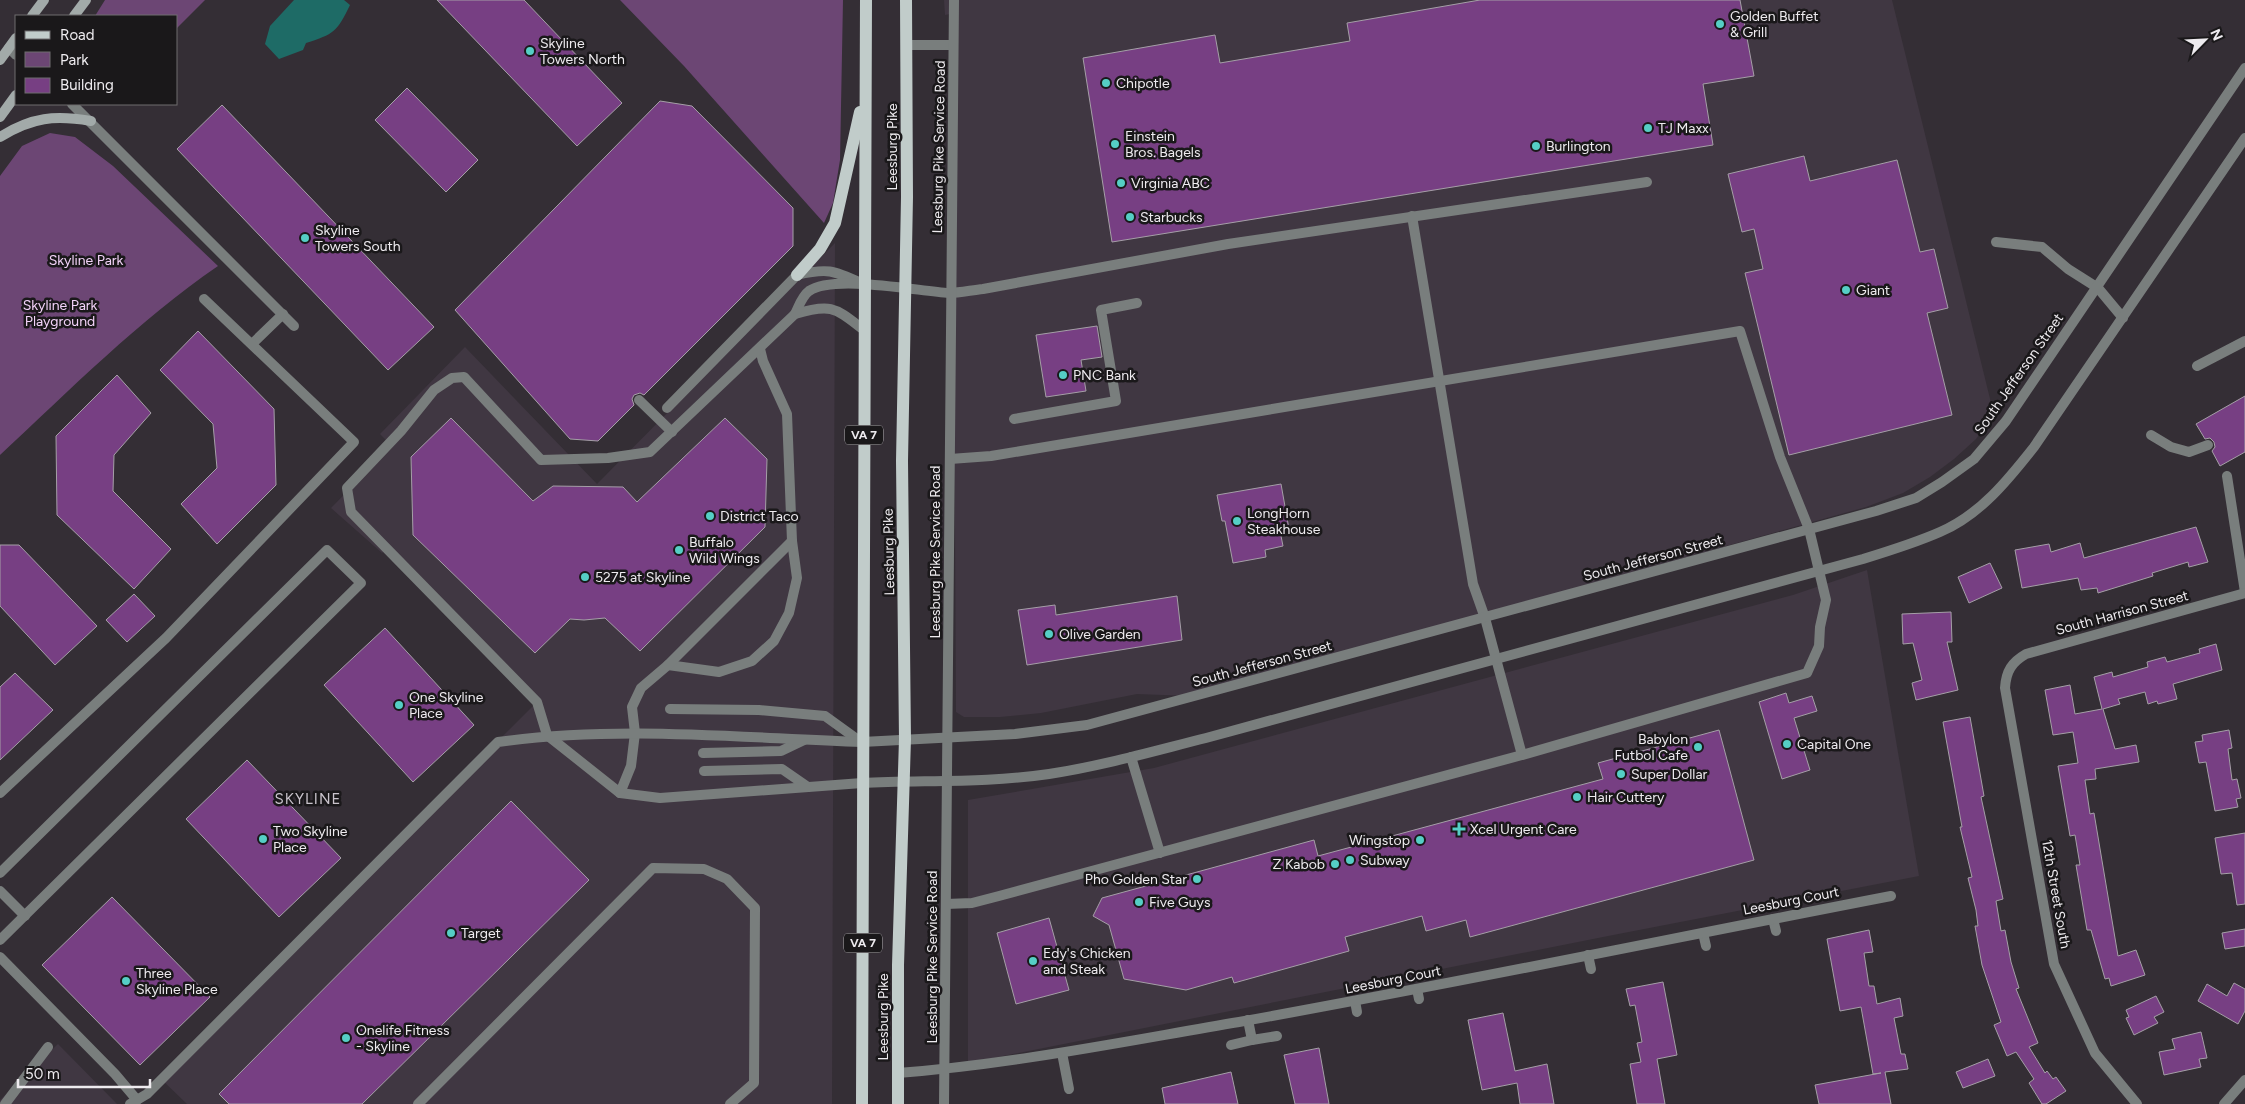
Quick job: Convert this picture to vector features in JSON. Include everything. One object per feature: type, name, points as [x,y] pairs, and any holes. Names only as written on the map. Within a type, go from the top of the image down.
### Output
[{"type":"main road","points":[[33,15],[44,0]]},
{"type":"main road","points":[[75,15],[86,0]]},
{"type":"main road","name":"Leesburg Pike","points":[[862,1104],[866,0]]},
{"type":"main road","name":"Leesburg Pike","points":[[898,1104],[898,965],[905,739],[902,461],[907,197],[906,0]]},
{"type":"main road","points":[[0,60],[12,52]]},
{"type":"main road","points":[[797,275],[820,249],[835,223],[866,85]]},
{"type":"main road","points":[[0,117],[15,96]]},
{"type":"main road","points":[[0,137],[39,119],[62,116],[91,121]]},
{"type":"street","name":"Leesburg Pike Service Road","points":[[944,1104],[954,0]]},
{"type":"street","points":[[907,45],[953,45]]},
{"type":"street","name":"South Jefferson Street","points":[[133,1102],[147,1094],[498,742],[546,735],[635,732],[862,742],[1015,734],[1087,725],[1485,618],[1916,498],[1974,459],[2006,421],[2098,288],[2245,68]]},
{"type":"street","points":[[73,105],[294,326]]},
{"type":"street","points":[[1647,182],[1228,244],[1000,286],[951,293],[864,285],[832,284],[817,287],[805,295],[795,314],[760,349],[650,452],[608,458],[541,460],[464,377],[452,378],[434,390],[401,431],[347,488],[351,512],[537,702],[546,735],[620,793],[660,798],[808,786],[903,781],[998,780],[1049,774],[1131,757],[1495,659],[1872,556],[1942,532],[1990,498],[2009,478],[2034,446],[2245,138]]},
{"type":"street","points":[[1412,216],[1473,584],[1485,618],[1522,755]]},
{"type":"street","points":[[1996,242],[2042,247],[2068,269],[2098,288],[2123,318]]},
{"type":"street","points":[[667,408],[797,275],[818,270],[836,271],[864,285]]},
{"type":"street","points":[[0,793],[166,638],[354,442],[204,299]]},
{"type":"street","points":[[1014,419],[1116,401],[1101,310],[1138,303]]},
{"type":"street","points":[[795,314],[821,307],[833,309],[842,313],[864,330]]},
{"type":"street","points":[[252,344],[283,314]]},
{"type":"street","points":[[946,904],[972,904],[1522,755],[1807,673],[1819,646],[1820,627],[1826,600],[1809,529],[1777,449],[1740,332],[990,456],[950,459]]},
{"type":"street","points":[[2197,366],[2245,341]]},
{"type":"street","points":[[668,665],[719,672],[752,661],[774,641],[789,613],[797,578],[792,541],[787,414],[763,361],[760,349]]},
{"type":"street","points":[[639,400],[672,432]]},
{"type":"street","points":[[2151,435],[2171,447],[2189,452],[2208,445]]},
{"type":"street","points":[[2227,476],[2245,592]]},
{"type":"street","points":[[620,793],[630,766],[635,732],[632,707],[641,688],[668,665],[792,541]]},
{"type":"street","points":[[0,873],[327,550],[361,583],[0,940]]},
{"type":"street","name":"South Harrison Street","points":[[2010,667],[2017,659],[2026,654],[2245,592]]},
{"type":"street","name":"12th Street South","points":[[2010,667],[2006,677],[2005,688],[2054,964],[2095,1053],[2137,1104]]},
{"type":"street","points":[[670,709],[759,710],[825,716],[862,742]]},
{"type":"street","points":[[703,753],[781,751],[804,740]]},
{"type":"street","points":[[1131,757],[1160,853]]},
{"type":"street","points":[[704,771],[782,769],[808,786]]},
{"type":"street","points":[[418,1104],[653,868],[704,869],[727,879],[755,908],[754,1083],[730,1104]]},
{"type":"street","points":[[0,892],[24,916]]},
{"type":"street","name":"Leesburg Court","points":[[898,1073],[945,1069],[1062,1053],[1355,1001],[1418,994],[1529,972],[1588,955],[1891,896]]},
{"type":"street","points":[[1773,919],[1776,932]]},
{"type":"street","points":[[1703,933],[1706,946]]},
{"type":"street","points":[[1588,955],[1590,969]]},
{"type":"street","points":[[0,957],[115,1074],[133,1102]]},
{"type":"street","points":[[1355,1001],[1357,1012]]},
{"type":"street","points":[[1248,1020],[1252,1040]]},
{"type":"street","points":[[1231,1044],[1277,1036]]},
{"type":"street","points":[[5,1104],[48,1047]]},
{"type":"street","points":[[1062,1053],[1069,1089]]},
{"type":"street","points":[[2224,1104],[2245,1080]]},
{"type":"shaded area","points":[[294,0],[344,0],[350,5],[342,21],[334,31],[306,43],[303,50],[279,59],[265,44],[270,26]]},
{"type":"shaded area","points":[[944,0],[1892,0],[1994,415],[1976,439],[1930,477],[1903,493],[1866,507],[1190,696],[1137,694],[1041,713],[1000,717],[964,717],[956,712],[953,158],[950,14],[945,15]]},
{"type":"shaded area","points":[[835,243],[832,1104],[187,1104],[160,1078],[540,699],[387,548],[382,553],[331,508],[392,446],[380,434],[465,347],[597,484]]},
{"type":"shaded area","points":[[1867,570],[1919,876],[968,1063],[968,800],[1154,768],[1793,595]]},
{"type":"shaded area","points":[[58,1044],[117,1104],[0,1104],[0,1100]]},
{"type":"green space","points":[[105,0],[205,0],[178,27],[178,15],[96,15]]},
{"type":"green space","points":[[620,0],[843,0],[840,160],[833,203],[824,223],[684,66]]},
{"type":"green space","name":"Skyline Park","points":[[50,133],[75,137],[113,166],[218,266],[160,309],[133,332],[0,455],[0,176],[22,146]]},
{"type":"building","name":"Skyline Towers North","points":[[437,0],[524,0],[622,103],[577,146]]},
{"type":"building","points":[[1480,0],[1740,0],[1754,76],[1703,84],[1713,145],[1112,242],[1083,58],[1215,35],[1220,63],[1350,41],[1347,23]]},
{"type":"building","points":[[407,88],[478,160],[446,192],[375,120]]},
{"type":"building","points":[[660,101],[692,106],[793,208],[793,246],[644,395],[640,393],[634,395],[632,399],[634,405],[598,441],[570,439],[455,310]]},
{"type":"building","name":"Skyline Towers South","points":[[222,105],[434,327],[388,370],[177,149]]},
{"type":"building","name":"Giant","points":[[1804,156],[1810,181],[1897,160],[1920,252],[1934,249],[1948,308],[1927,313],[1952,415],[1789,455],[1745,273],[1763,269],[1754,229],[1742,232],[1728,174]]},
{"type":"building","name":"PNC Bank","points":[[1097,326],[1102,357],[1081,360],[1086,391],[1046,397],[1036,335]]},
{"type":"building","points":[[198,331],[274,409],[276,485],[217,544],[181,504],[217,468],[213,424],[160,370]]},
{"type":"building","points":[[117,375],[151,413],[114,455],[113,491],[171,549],[134,589],[57,515],[56,436]]},
{"type":"building","points":[[2245,396],[2245,452],[2220,466],[2212,451],[2215,447],[2214,442],[2210,438],[2205,439],[2196,424]]},
{"type":"building","name":"5275 at Skyline","points":[[451,418],[533,501],[553,486],[623,487],[637,502],[725,418],[767,459],[765,527],[640,651],[605,618],[570,619],[535,653],[413,535],[411,457]]},
{"type":"building","points":[[1281,484],[1289,529],[1284,530],[1285,535],[1281,536],[1283,546],[1265,550],[1266,557],[1233,563],[1225,521],[1222,521],[1217,495]]},
{"type":"building","points":[[2196,527],[2208,562],[2189,567],[2188,562],[2152,573],[2153,576],[2098,593],[2097,588],[2081,590],[2078,578],[2022,588],[2015,550],[2049,544],[2051,552],[2080,543],[2084,558]]},
{"type":"building","points":[[0,545],[19,545],[97,626],[55,665],[0,606]]},
{"type":"building","points":[[1990,563],[2002,588],[1969,603],[1958,577]]},
{"type":"building","points":[[134,594],[155,616],[127,642],[106,620]]},
{"type":"building","points":[[1177,596],[1182,640],[1027,665],[1018,610],[1055,605],[1056,615]]},
{"type":"building","points":[[1951,612],[1952,642],[1947,642],[1958,690],[1916,700],[1912,683],[1922,680],[1913,643],[1903,644],[1902,614]]},
{"type":"building","name":"One Skyline Place","points":[[385,628],[474,725],[413,782],[324,685]]},
{"type":"building","points":[[2216,644],[2222,670],[2173,684],[2177,699],[2158,704],[2157,701],[2148,704],[2145,692],[2118,699],[2120,704],[2103,709],[2115,749],[2136,745],[2139,762],[2095,769],[2096,779],[2085,780],[2090,814],[2094,813],[2118,956],[2136,950],[2145,975],[2111,986],[2109,978],[2105,979],[2091,930],[2087,930],[2076,865],[2080,865],[2075,835],[2070,836],[2058,766],[2078,763],[2073,732],[2053,735],[2045,690],[2070,685],[2075,714],[2102,709],[2094,677],[2112,672],[2113,677],[2148,667],[2147,662],[2165,657],[2167,662],[2200,653],[2199,649]]},
{"type":"building","points":[[15,673],[53,710],[0,760],[0,687]]},
{"type":"building","name":"Capital One","points":[[1786,693],[1789,703],[1812,696],[1817,711],[1794,718],[1810,770],[1782,779],[1759,702]]},
{"type":"building","points":[[1970,717],[1984,796],[1981,797],[2003,899],[1996,901],[2001,931],[2005,930],[2011,962],[2019,988],[2016,989],[2038,1043],[2029,1047],[2045,1073],[2047,1071],[2053,1079],[2056,1077],[2066,1091],[2046,1104],[2042,1104],[2029,1083],[2034,1079],[2016,1052],[2007,1056],[1994,1025],[2001,1022],[1982,965],[1975,926],[1978,926],[1976,910],[1968,878],[1972,877],[1960,827],[1962,827],[1943,722]]},
{"type":"building","points":[[1719,730],[1754,860],[1470,937],[1466,920],[1426,931],[1422,916],[1345,937],[1349,951],[1234,983],[1232,977],[1186,990],[1124,979],[1109,925],[1093,916],[1102,898],[1314,840],[1318,856],[1603,779],[1598,763]]},
{"type":"building","points":[[2229,730],[2232,748],[2228,749],[2232,780],[2237,779],[2241,798],[2236,799],[2238,807],[2215,811],[2206,762],[2199,763],[2195,742],[2203,741],[2202,735]]},
{"type":"building","name":"Two Skyline Place","points":[[247,760],[341,858],[279,917],[186,819]]},
{"type":"building","points":[[511,801],[589,880],[362,1104],[229,1104],[219,1094]]},
{"type":"building","points":[[2245,833],[2245,904],[2237,905],[2232,873],[2221,874],[2215,838]]},
{"type":"building","name":"Three Skyline Place","points":[[112,897],[210,997],[140,1065],[42,965]]},
{"type":"building","name":"Edy's Chicken and Steak","points":[[1049,918],[1069,990],[1016,1004],[997,933]]},
{"type":"building","points":[[2245,929],[2245,946],[2225,949],[2222,933]]},
{"type":"building","points":[[1869,930],[1873,952],[1864,953],[1869,986],[1874,986],[1877,1004],[1900,998],[1903,1016],[1894,1018],[1901,1054],[1905,1054],[1908,1069],[1885,1072],[1891,1104],[1819,1104],[1815,1085],[1881,1073],[1873,1074],[1861,1007],[1840,1011],[1827,939]]},
{"type":"building","points":[[1663,982],[1677,1055],[1657,1059],[1665,1104],[1637,1104],[1630,1064],[1641,1062],[1637,1043],[1642,1042],[1635,1005],[1630,1006],[1626,989]]},
{"type":"building","points":[[2234,983],[2245,989],[2245,1011],[2238,1024],[2198,1001],[2207,984],[2227,996]]},
{"type":"building","points":[[2156,996],[2164,1012],[2154,1017],[2158,1023],[2134,1035],[2126,1018],[2129,1017],[2126,1010]]},
{"type":"building","points":[[1503,1013],[1515,1071],[1547,1064],[1554,1104],[1520,1104],[1517,1083],[1482,1090],[1468,1020]]},
{"type":"building","points":[[2201,1032],[2207,1058],[2199,1059],[2201,1067],[2164,1075],[2159,1052],[2175,1049],[2172,1039]]},
{"type":"building","points":[[1319,1048],[1329,1104],[1295,1104],[1284,1055]]},
{"type":"building","points":[[1988,1059],[1995,1076],[1963,1088],[1956,1072]]},
{"type":"building","points":[[1231,1072],[1238,1104],[1165,1104],[1162,1088]]},
{"type":"place","name":"Golden Buffet & Grill","points":[[1720,24]]},
{"type":"place","name":"Skyline Towers North","points":[[530,51]]},
{"type":"place","name":"Chipotle","points":[[1106,83]]},
{"type":"place","name":"TJ Maxx","points":[[1648,128]]},
{"type":"place","name":"Einstein Bros. Bagels","points":[[1115,144]]},
{"type":"place","name":"Burlington","points":[[1536,146]]},
{"type":"place","name":"Virginia ABC","points":[[1121,183]]},
{"type":"place","name":"Starbucks","points":[[1130,217]]},
{"type":"place","name":"Skyline Towers South","points":[[305,238]]},
{"type":"place","name":"Giant","points":[[1846,290]]},
{"type":"place","name":"PNC Bank","points":[[1063,375]]},
{"type":"place","name":"District Taco","points":[[710,516]]},
{"type":"place","name":"LongHorn Steakhouse","points":[[1237,521]]},
{"type":"place","name":"Buffalo Wild Wings","points":[[679,550]]},
{"type":"place","name":"5275 at Skyline","points":[[585,577]]},
{"type":"place","name":"Olive Garden","points":[[1049,634]]},
{"type":"place","name":"One Skyline Place","points":[[399,705]]},
{"type":"place","name":"Capital One","points":[[1787,744]]},
{"type":"place","name":"Babylon Futbol Cafe","points":[[1698,747]]},
{"type":"place","name":"Super Dollar","points":[[1621,774]]},
{"type":"place","name":"Hair Cuttery","points":[[1577,797]]},
{"type":"place","name":"Xcel Urgent Care","points":[[1459,829]]},
{"type":"place","name":"Two Skyline Place","points":[[263,839]]},
{"type":"place","name":"Wingstop","points":[[1420,840]]},
{"type":"place","name":"Subway","points":[[1350,860]]},
{"type":"place","name":"Z Kabob","points":[[1335,864]]},
{"type":"place","name":"Pho Golden Star","points":[[1197,879]]},
{"type":"place","name":"Five Guys","points":[[1139,902]]},
{"type":"place","name":"Target","points":[[451,933]]},
{"type":"place","name":"Edy's Chicken and Steak","points":[[1033,961]]},
{"type":"place","name":"Three Skyline Place","points":[[126,981]]},
{"type":"place","name":"Onelife Fitness - Skyline","points":[[346,1038]]},
{"type":"district","name":"SKYLINE","points":[[308,799]]},
{"type":"park label","name":"Skyline Park Playground","points":[[60,314]]}]
